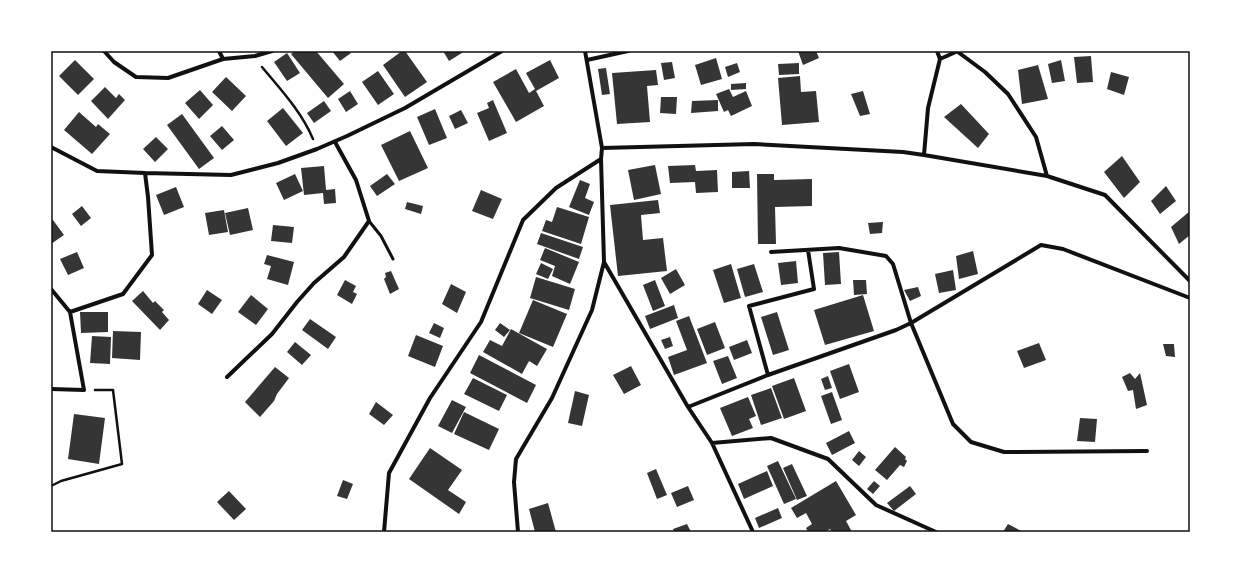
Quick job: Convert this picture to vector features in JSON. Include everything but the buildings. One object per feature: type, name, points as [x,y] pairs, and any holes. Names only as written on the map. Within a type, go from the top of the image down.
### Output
[{"type":"street","points":[[104,51],[114,62],[136,77],[168,78],[223,59],[255,56],[272,51]]},
{"type":"street","points":[[218,51],[223,59]]},
{"type":"street","points":[[51,147],[97,171],[231,175],[278,163],[335,142],[405,108],[502,51]]},
{"type":"street","points":[[518,532],[514,482],[516,459],[552,398],[592,310],[604,262],[602,148],[585,51]]},
{"type":"street","points":[[587,60],[628,51]]},
{"type":"street","points":[[924,154],[928,108],[940,59],[937,51]]},
{"type":"street","points":[[940,59],[958,51],[985,72],[1008,94],[1036,137],[1047,176]]},
{"type":"street","points":[[227,377],[272,334],[314,283],[344,257],[369,221],[356,180],[335,142]]},
{"type":"street","points":[[602,148],[754,144],[903,152],[924,154],[1047,176],[1105,195],[1190,281]]},
{"type":"street","points":[[384,532],[389,473],[430,398],[481,322],[523,220],[556,188],[601,159]]},
{"type":"street","points":[[70,312],[123,294],[152,255],[148,197],[144,173]]},
{"type":"street","points":[[688,407],[768,375],[912,323],[1041,245],[1063,249],[1190,298]]},
{"type":"street","points":[[771,252],[839,248],[886,256],[893,264],[912,323],[953,424],[971,442],[1004,452],[1147,451]]},
{"type":"street","points":[[768,375],[749,306],[814,289],[808,250]]},
{"type":"street","points":[[604,262],[688,407],[712,443],[753,532]]},
{"type":"street","points":[[51,289],[70,312],[84,390],[51,389]]},
{"type":"street","points":[[712,443],[771,438],[828,459],[876,505],[936,532]]},
{"type":"lane","points":[[369,221],[381,236],[392,259]]},
{"type":"path","points":[[255,56],[262,67],[288,97],[307,125],[317,149]]},
{"type":"path","points":[[51,486],[61,481],[122,464],[114,390],[84,390]]}]
